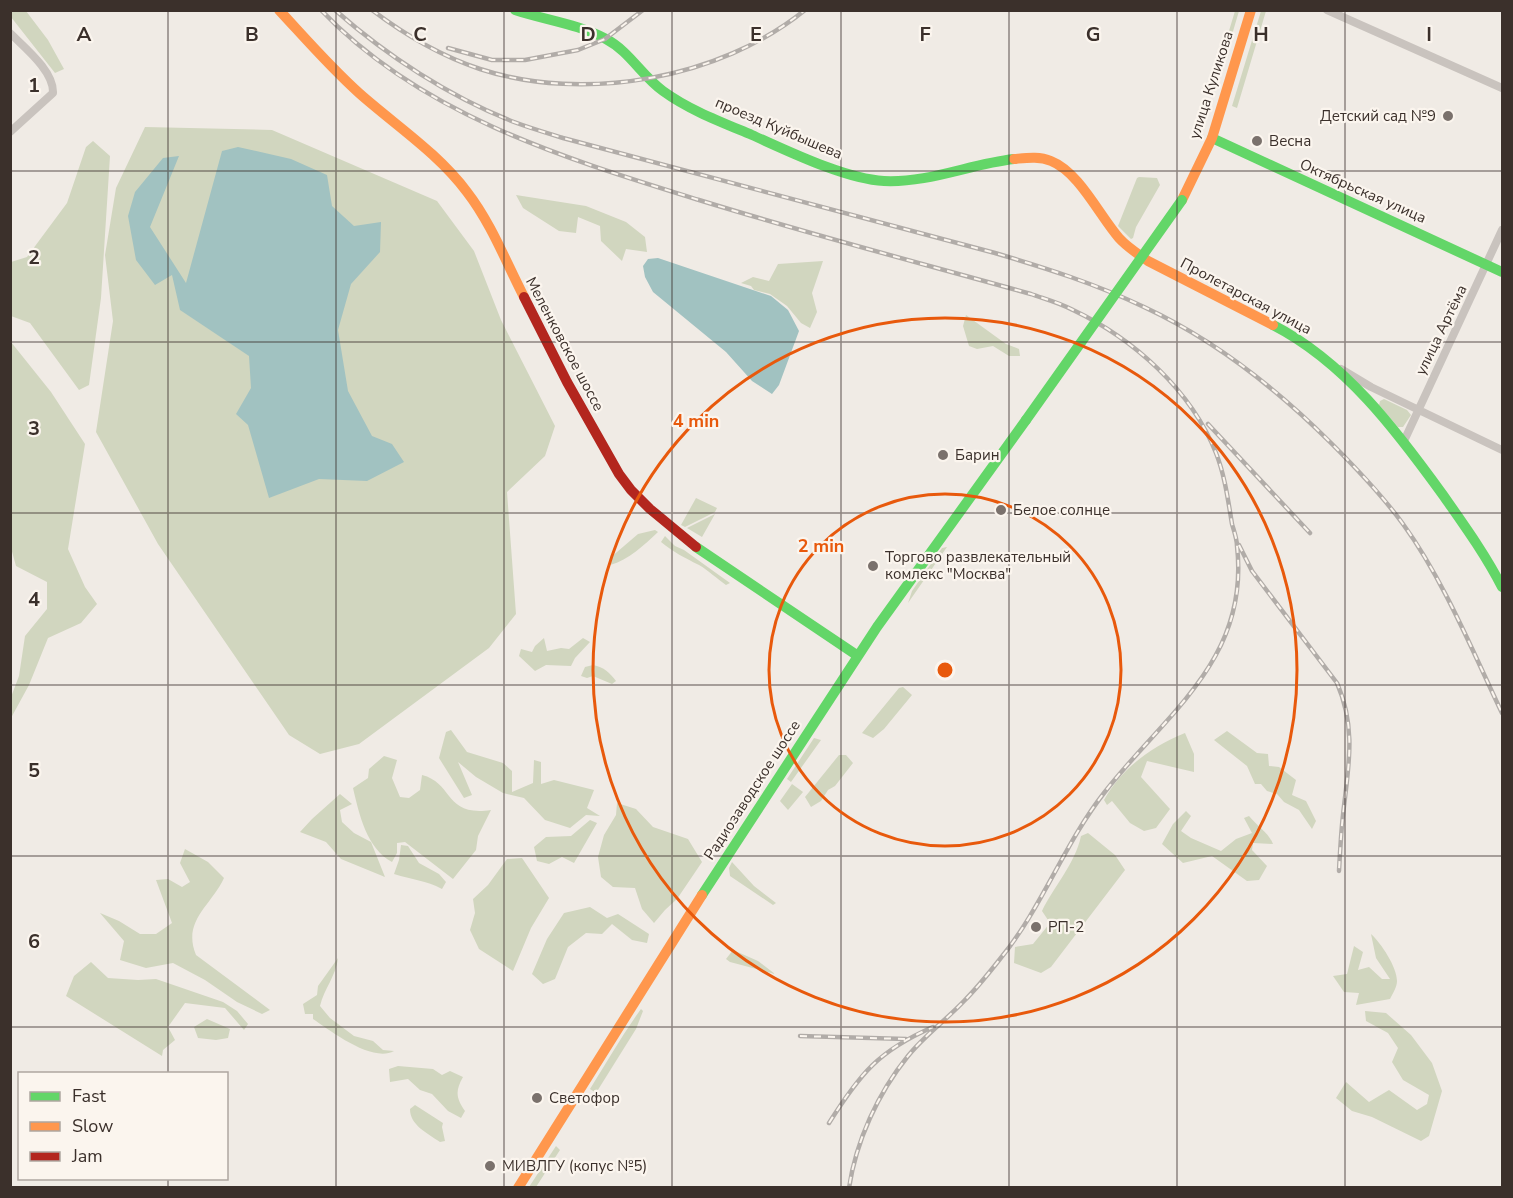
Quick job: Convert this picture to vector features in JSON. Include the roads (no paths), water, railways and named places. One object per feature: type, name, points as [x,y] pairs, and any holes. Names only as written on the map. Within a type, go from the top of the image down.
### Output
[{"type":"street","name":"Меленковское шоссе","points":[[279,10],[350,84],[440,162],[467,192],[484,219],[567,382],[619,474],[631,490],[668,525],[709,557],[858,656]]},
{"type":"street","name":"улица Куликова","points":[[1026,420],[1182,200],[1212,138],[1251,10]]},
{"type":"street","points":[[1327,10],[1503,88]]},
{"type":"street","name":"проезд Куйбышева","points":[[520,12],[584,30],[605,39],[624,53],[653,83],[678,101],[790,152],[849,173],[876,180],[899,181],[927,178],[1023,158],[1044,158],[1053,161],[1073,179],[1119,238],[1148,261]]},
{"type":"street","points":[[10,33],[49,75],[53,84],[53,93],[10,132]]},
{"type":"street","name":"Октябрьская улица","points":[[1212,138],[1503,272]]},
{"type":"street","name":"улица Артёма","points":[[1404,441],[1503,230]]},
{"type":"street","name":"Пролетарская улица","points":[[1148,261],[1294,336],[1334,366],[1404,441],[1487,557],[1503,587]]},
{"type":"street","points":[[1334,366],[1371,387],[1503,450]]},
{"type":"street","name":"Радиозаводское шоссе","points":[[518,1188],[717,872],[858,656],[943,533],[1026,420]]},
{"type":"water","points":[[238,147],[291,159],[327,175],[332,206],[354,226],[381,222],[380,252],[351,284],[338,330],[348,391],[372,436],[392,444],[404,462],[367,481],[319,479],[269,498],[248,425],[236,414],[251,388],[249,356],[180,310],[172,275],[155,285],[136,260],[128,216],[135,192],[163,158],[179,156],[150,227],[186,283],[222,151]]},
{"type":"water","points":[[658,258],[771,296],[788,310],[799,331],[779,385],[772,394],[752,381],[726,352],[653,292],[645,277],[643,266],[648,259]]},
{"type":"railway","points":[[321,10],[360,47],[403,78],[497,129],[546,149],[699,200],[1058,303],[1118,336],[1158,369],[1192,408],[1216,453],[1224,479],[1236,541],[1238,586],[1230,622],[1217,653],[1198,683],[1104,793],[1077,833],[1028,919],[1000,959],[974,991],[921,1042],[897,1070],[878,1102],[863,1135],[849,1188]]},
{"type":"railway","points":[[335,10],[420,74],[466,100],[514,122],[563,138],[995,253],[1089,284],[1126,299],[1195,334],[1220,350],[1289,403],[1340,452],[1386,503],[1418,545],[1431,568],[1457,616],[1502,713]]},
{"type":"railway","points":[[372,10],[424,44],[466,64],[520,79],[563,84],[606,83],[650,78],[692,68],[733,53],[771,34],[805,10]]},
{"type":"railway","points":[[448,48],[492,60],[525,60],[578,50],[605,39],[643,10]]},
{"type":"railway","points":[[1208,424],[1310,533]]},
{"type":"railway","points":[[1239,545],[1252,571],[1337,683],[1343,700],[1349,733],[1349,765],[1339,871]]},
{"type":"railway","points":[[829,1123],[861,1077],[872,1066],[898,1045],[933,1027]]},
{"type":"railway","points":[[800,1036],[906,1039]]},
{"type":"place","name":"Детский сад №9","points":[[1448,116]]},
{"type":"place","name":"Весна","points":[[1257,141]]},
{"type":"place","name":"Барин","points":[[943,455]]},
{"type":"place","name":"Белое солнце","points":[[1001,510]]},
{"type":"place","name":"Торгово развлекательный комлекс \"Москва\"","points":[[873,566]]},
{"type":"place","name":"РП-2","points":[[1036,927]]},
{"type":"place","name":"Светофор","points":[[537,1098]]},
{"type":"place","name":"МИВЛГУ (копус №5)","points":[[490,1166]]}]
